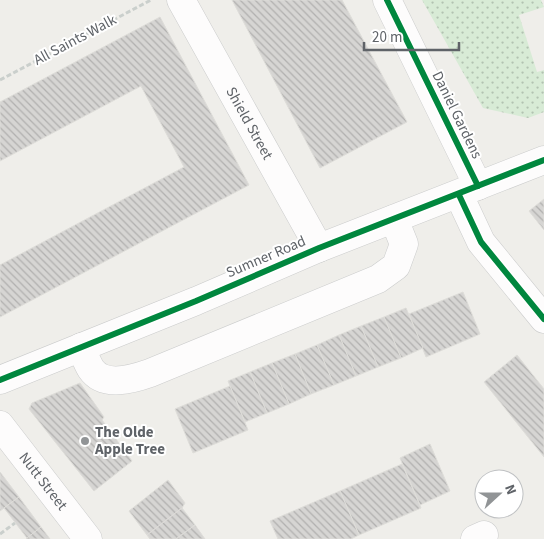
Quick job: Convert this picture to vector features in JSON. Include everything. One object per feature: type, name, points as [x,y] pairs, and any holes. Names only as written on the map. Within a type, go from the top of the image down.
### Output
[{"type":"street","name":"Shield Street","points":[[181,0],[319,248]]},
{"type":"street","name":"Daniel Gardens","points":[[387,0],[468,191],[481,242],[544,319]]},
{"type":"street","name":"Sumner Road","points":[[0,380],[319,248],[544,160]]},
{"type":"street","points":[[81,348],[92,371],[106,379],[128,380],[150,373],[378,279],[396,266],[404,244],[394,219]]},
{"type":"street","name":"Nutt Street","points":[[0,425],[88,539]]},
{"type":"path","points":[[0,534],[15,523]]},
{"type":"green space","points":[[422,0],[541,0],[544,7],[519,15],[537,72],[544,70],[544,112],[528,118],[483,108]]},
{"type":"building","points":[[232,0],[342,0],[407,122],[320,168]]},
{"type":"building","points":[[160,17],[249,185],[0,317],[0,265],[184,167],[141,86],[0,161],[0,102]]},
{"type":"building","points":[[544,199],[544,230],[529,211]]},
{"type":"building","points":[[463,292],[480,334],[426,357],[409,314]]},
{"type":"building","points":[[406,308],[423,348],[401,358],[384,317]]},
{"type":"building","points":[[384,317],[401,358],[378,367],[361,326]]},
{"type":"building","points":[[361,326],[378,367],[356,376],[339,335]]},
{"type":"building","points":[[339,335],[356,376],[334,385],[317,345]]},
{"type":"building","points":[[317,345],[334,385],[311,394],[295,354]]},
{"type":"building","points":[[295,354],[311,394],[289,404],[272,363]]},
{"type":"building","points":[[517,355],[544,389],[544,457],[484,382]]},
{"type":"building","points":[[272,363],[289,404],[267,413],[250,372]]},
{"type":"building","points":[[250,372],[267,413],[245,422],[228,381]]},
{"type":"building","name":"The Olde Apple Tree","points":[[80,383],[104,417],[102,420],[132,461],[94,491],[29,409],[32,403]]},
{"type":"building","points":[[230,386],[248,430],[193,453],[175,409]]},
{"type":"building","points":[[430,444],[450,491],[420,505],[400,458]]},
{"type":"building","points":[[402,464],[421,508],[359,535],[340,491]]},
{"type":"building","points":[[0,472],[19,497],[0,511]]},
{"type":"building","points":[[168,480],[185,503],[182,508],[147,535],[129,511]]},
{"type":"building","points":[[340,491],[359,535],[351,539],[278,539],[270,521]]},
{"type":"building","points":[[19,497],[41,527],[27,538],[4,508]]},
{"type":"building","points":[[182,508],[195,525],[176,539],[150,539],[147,535]]},
{"type":"building","points":[[195,525],[205,539],[176,539]]},
{"type":"building","points":[[41,527],[50,539],[26,539],[27,538]]},
{"type":"cycle path","points":[[387,0],[478,186]]},
{"type":"cycle path","points":[[0,380],[196,301],[319,248],[544,160]]},
{"type":"cycle path","points":[[459,195],[481,242],[544,319]]},
{"type":"place","name":"The Olde Apple Tree","points":[[85,441]]}]
